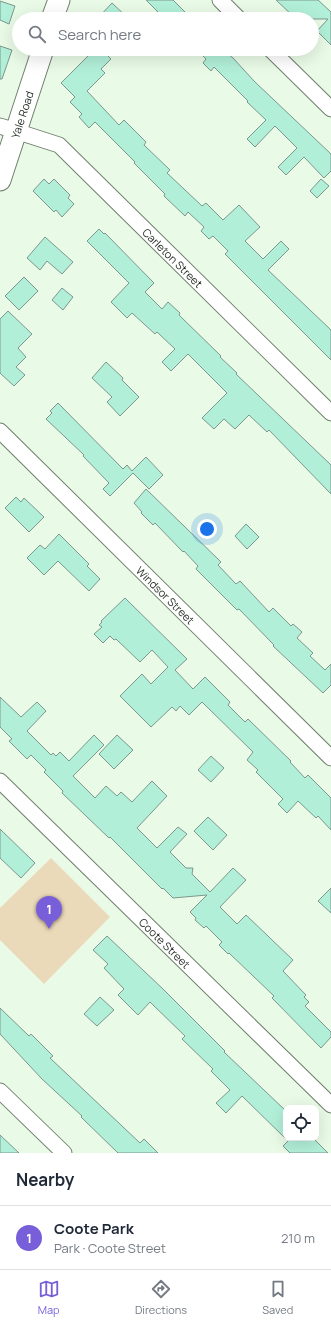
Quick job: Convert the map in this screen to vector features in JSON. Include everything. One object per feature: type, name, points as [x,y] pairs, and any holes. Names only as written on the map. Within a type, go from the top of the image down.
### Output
[{"type":"main road","points":[[55,12],[59,0]]},
{"type":"main road","name":"Yale Road","points":[[0,180],[8,129],[40,56]]},
{"type":"street","points":[[220,0],[232,12]]},
{"type":"street","points":[[277,56],[331,109]]},
{"type":"street","name":"Carleton Street","points":[[8,129],[59,145],[331,413]]},
{"type":"street","name":"Windsor Street","points":[[0,431],[331,758]]},
{"type":"street","name":"Coote Street","points":[[0,781],[331,1105]]},
{"type":"street","points":[[0,1091],[64,1153]]},
{"type":"shaded area","points":[[51,858],[110,917],[44,984],[0,940],[0,908]]},
{"type":"building","points":[[146,0],[173,0],[185,12],[158,12]]},
{"type":"building","points":[[276,0],[318,0],[331,12],[331,45],[319,33],[319,29],[328,19],[319,19],[319,12],[289,12]]},
{"type":"building","points":[[0,1],[15,6],[9,24],[0,20]]},
{"type":"building","points":[[112,3],[122,12],[104,12]]},
{"type":"building","points":[[0,46],[12,50],[2,79],[0,79]]},
{"type":"building","points":[[88,56],[108,56],[111,59],[101,69],[105,73],[87,91],[119,125],[124,120],[146,142],[144,145],[170,170],[167,173],[202,206],[206,203],[223,220],[239,205],[260,227],[245,241],[263,259],[281,241],[289,249],[268,270],[331,330],[331,360],[225,254],[228,251],[213,236],[209,239],[201,231],[204,227],[188,212],[185,216],[164,196],[165,194],[95,122],[89,128],[79,117],[82,114],[70,102],[75,97],[61,83]]},
{"type":"building","points":[[203,56],[231,56],[233,58],[255,82],[331,154],[331,171],[324,178],[304,157],[286,175],[278,167],[297,148],[275,126],[255,147],[247,139],[266,120],[214,67],[211,71],[203,63],[206,59]]},
{"type":"building","points":[[44,179],[49,184],[54,179],[70,195],[68,198],[74,204],[62,217],[56,210],[54,212],[33,191]]},
{"type":"building","points":[[321,179],[329,186],[317,198],[310,191]]},
{"type":"building","points":[[99,229],[104,234],[105,233],[154,283],[145,292],[162,309],[168,302],[180,313],[179,315],[221,356],[220,357],[237,373],[236,374],[331,465],[331,494],[269,430],[267,432],[249,415],[235,429],[224,419],[214,429],[202,418],[227,393],[188,354],[171,371],[162,362],[175,349],[157,332],[155,334],[132,313],[127,318],[111,302],[129,283],[87,241]]},
{"type":"building","points":[[45,237],[73,262],[62,274],[47,261],[40,270],[27,258]]},
{"type":"building","points":[[24,277],[38,291],[19,310],[5,296]]},
{"type":"building","points":[[62,288],[73,297],[63,310],[52,300]]},
{"type":"building","points":[[8,311],[32,334],[18,348],[26,357],[16,367],[25,375],[14,386],[0,373],[0,319]]},
{"type":"building","points":[[106,362],[123,378],[122,380],[139,397],[120,416],[107,402],[112,397],[92,378]]},
{"type":"building","points":[[58,403],[123,469],[127,465],[132,471],[146,457],[163,475],[149,489],[133,473],[110,496],[103,489],[109,483],[83,456],[84,455],[46,419],[52,413],[50,411]]},
{"type":"building","points":[[146,489],[221,562],[218,565],[236,584],[240,581],[269,612],[273,608],[291,626],[293,624],[302,632],[297,638],[313,653],[310,656],[325,670],[331,664],[331,685],[323,693],[273,646],[274,645],[239,609],[237,610],[196,569],[198,566],[184,551],[183,552],[155,523],[153,525],[141,513],[142,512],[134,503]]},
{"type":"building","points":[[16,497],[21,502],[24,498],[44,517],[29,532],[5,508]]},
{"type":"building","points":[[246,524],[259,537],[247,549],[235,536]]},
{"type":"building","points":[[59,534],[89,564],[87,566],[100,579],[89,591],[58,561],[44,575],[27,558],[40,545],[45,549]]},
{"type":"building","points":[[125,598],[187,659],[175,670],[193,689],[205,677],[230,702],[228,705],[245,722],[248,719],[291,761],[290,762],[305,778],[308,775],[331,798],[331,830],[318,816],[316,818],[298,801],[287,813],[278,804],[283,799],[256,772],[258,770],[247,760],[253,752],[202,702],[189,715],[180,706],[176,711],[172,707],[151,727],[120,696],[142,674],[151,684],[168,667],[152,650],[140,662],[116,639],[114,640],[110,636],[103,643],[94,634],[102,627],[99,625],[102,622],[101,621]]},
{"type":"building","points":[[0,697],[21,717],[37,702],[46,711],[27,731],[51,755],[53,753],[56,756],[60,752],[69,761],[94,735],[104,745],[73,776],[95,798],[106,786],[117,796],[121,792],[132,802],[152,781],[167,796],[137,828],[157,848],[178,827],[187,834],[170,852],[186,868],[193,868],[192,874],[210,892],[233,868],[246,880],[220,907],[237,924],[246,915],[293,960],[283,971],[306,995],[304,997],[309,1002],[305,1006],[331,1032],[331,1037],[321,1048],[272,998],[274,996],[219,945],[222,942],[206,926],[204,928],[195,920],[196,918],[190,912],[207,895],[173,898],[62,793],[63,791],[44,772],[46,770],[31,755],[27,759],[9,741],[12,739],[0,727]]},
{"type":"building","points":[[117,735],[133,750],[114,769],[99,754]]},
{"type":"building","points":[[211,756],[224,768],[211,782],[198,770]]},
{"type":"building","points":[[208,817],[227,835],[213,850],[194,831]]},
{"type":"building","points":[[0,829],[35,863],[21,878],[0,858]]},
{"type":"building","points":[[331,888],[331,913],[318,901]]},
{"type":"building","points":[[107,936],[163,989],[225,1051],[224,1052],[283,1108],[283,1136],[242,1096],[226,1113],[216,1103],[230,1090],[211,1071],[213,1069],[182,1039],[185,1036],[150,1002],[138,1015],[118,995],[124,989],[104,968],[108,964],[93,950]]},
{"type":"building","points":[[100,997],[114,1010],[97,1026],[84,1014]]},
{"type":"building","points":[[0,1008],[29,1036],[31,1034],[53,1056],[50,1058],[140,1143],[144,1139],[158,1153],[118,1153],[81,1117],[82,1116],[42,1079],[0,1034]]},
{"type":"building","points":[[0,1135],[19,1153],[0,1153]]},
{"type":"building","points":[[288,1141],[316,1141],[328,1153],[290,1153],[283,1146]]},
{"type":"place","name":"Coote Park","points":[[49,929]]}]
